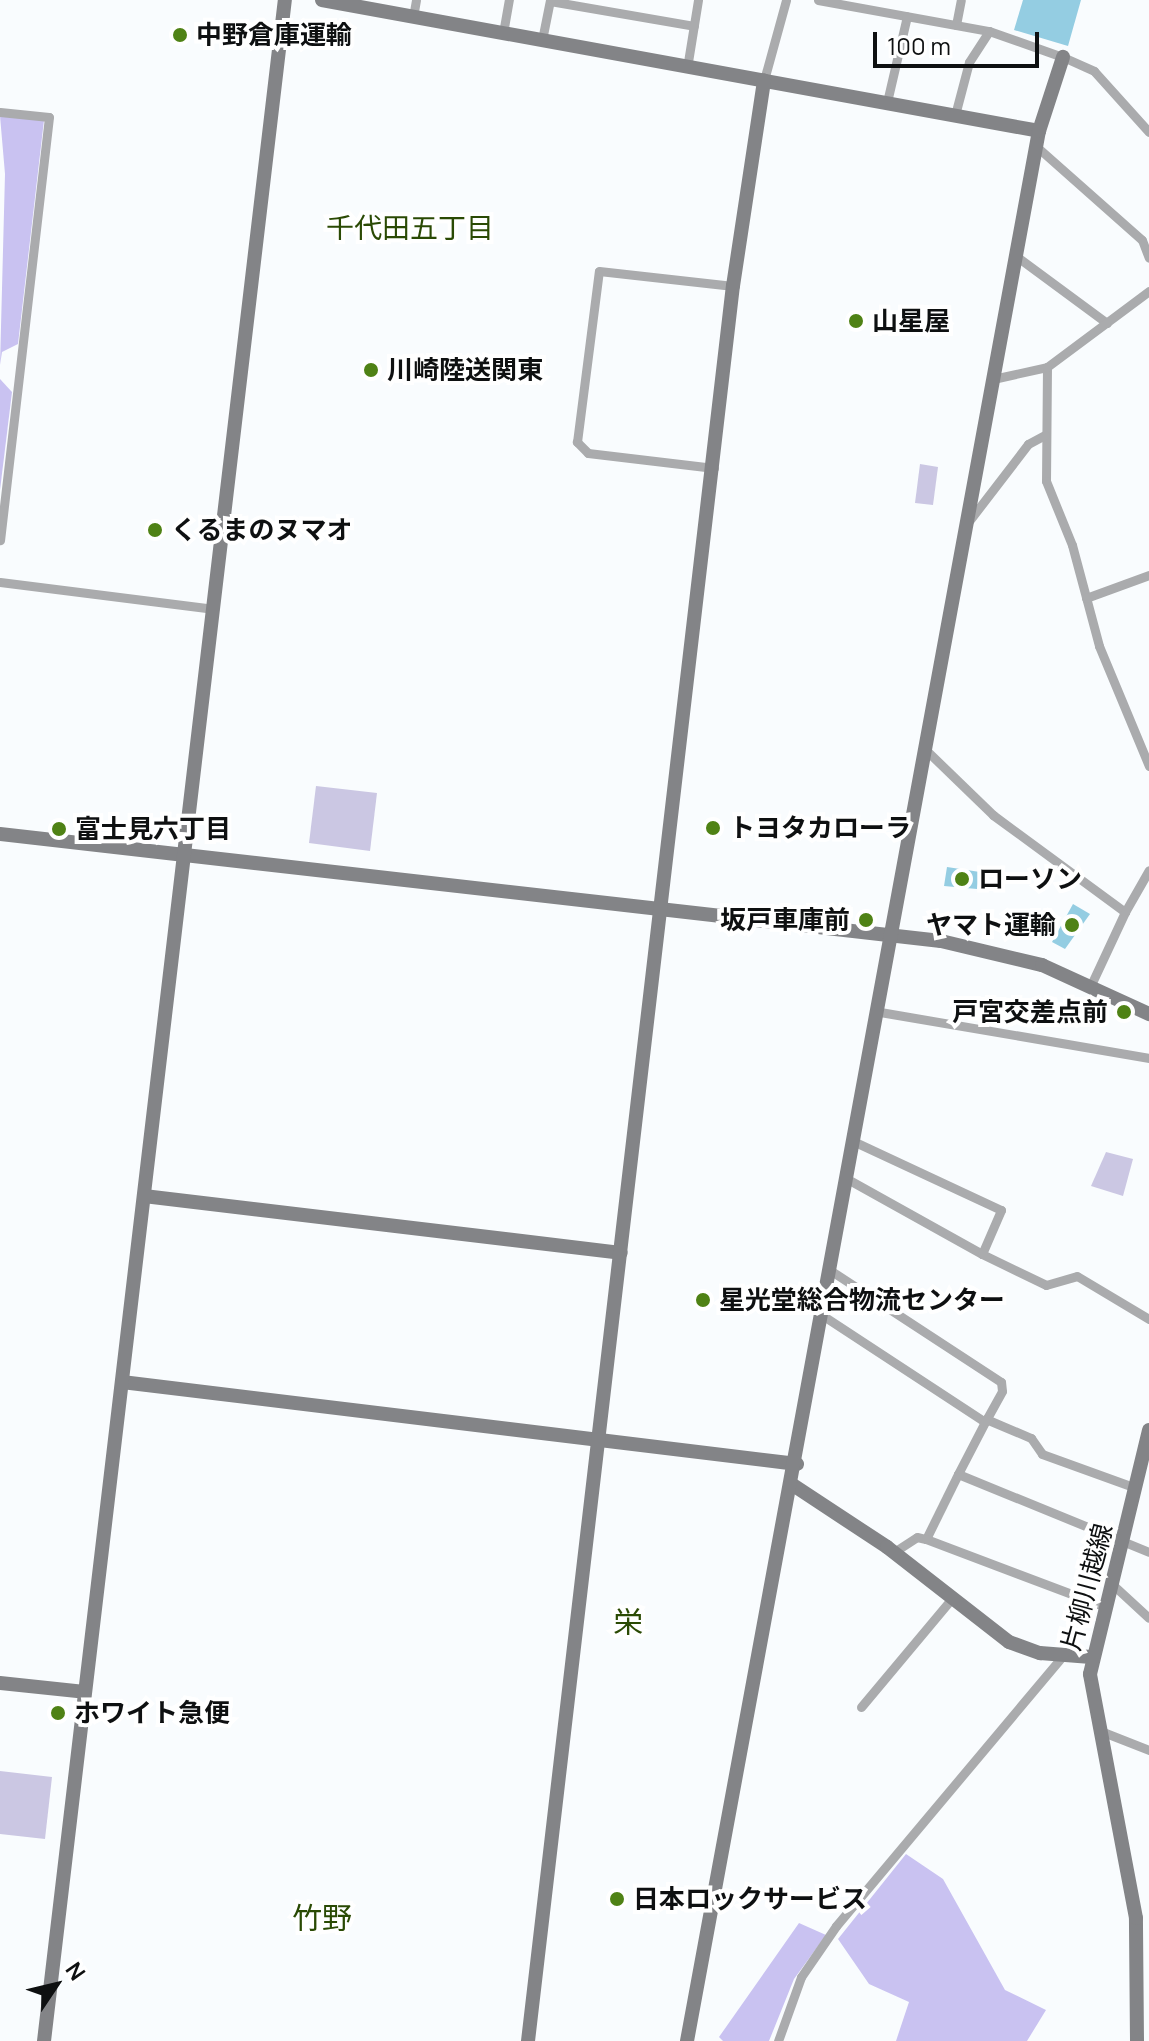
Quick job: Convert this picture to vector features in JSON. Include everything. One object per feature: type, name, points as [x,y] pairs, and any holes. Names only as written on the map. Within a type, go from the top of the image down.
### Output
[{"type":"street","points":[[44,2041],[285,0]]},
{"type":"street","points":[[413,17],[416,0]]},
{"type":"street","points":[[503,33],[509,0]]},
{"type":"street","points":[[542,40],[550,0],[694,26]]},
{"type":"street","points":[[687,68],[698,0]]},
{"type":"street","points":[[528,2041],[663,909],[733,286],[764,80],[786,0]]},
{"type":"street","points":[[818,0],[989,31],[1063,57],[1094,71],[1149,132]]},
{"type":"street","points":[[956,25],[961,0]]},
{"type":"street","points":[[332,1],[955,115],[1038,139],[1142,240],[1149,258]]},
{"type":"street","points":[[887,102],[907,16]]},
{"type":"street","points":[[955,115],[969,62],[989,31]]},
{"type":"street","points":[[687,2041],[851,1181],[1038,139],[1063,57]]},
{"type":"street","points":[[0,112],[49,117],[0,540]]},
{"type":"street","points":[[1016,256],[1107,323]]},
{"type":"street","points":[[714,468],[588,453],[577,442],[599,271],[733,286]]},
{"type":"street","points":[[993,379],[1047,367],[1149,291]]},
{"type":"street","points":[[1047,367],[1046,481],[1099,646],[1149,766]]},
{"type":"street","points":[[967,523],[1028,444],[1045,435]]},
{"type":"street","points":[[1086,598],[1149,575]]},
{"type":"street","points":[[0,582],[214,609]]},
{"type":"street","points":[[928,752],[993,815],[1125,912]]},
{"type":"street","points":[[0,834],[894,935],[985,948],[1091,985],[1149,1014]]},
{"type":"street","points":[[1091,985],[1125,912],[1149,870]]},
{"type":"street","points":[[880,1012],[1149,1058]]},
{"type":"street","points":[[857,1143],[1001,1210],[982,1254]]},
{"type":"street","points":[[851,1181],[982,1254],[1046,1285],[1077,1276],[1149,1319]]},
{"type":"street","points":[[144,1196],[621,1253]]},
{"type":"street","points":[[833,1272],[1001,1382],[986,1421],[926,1539]]},
{"type":"street","points":[[825,1317],[986,1421],[1031,1438],[1042,1454],[1136,1488]]},
{"type":"street","points":[[122,1382],[797,1464]]},
{"type":"street","name":"片柳川越線","points":[[1137,2041],[1136,1918],[1098,1730],[1091,1657],[1103,1606],[1125,1538],[1149,1430]]},
{"type":"street","points":[[958,1474],[1125,1538],[1149,1552]]},
{"type":"street","points":[[793,1485],[894,1552],[1009,1642],[1063,1655],[1091,1657]]},
{"type":"street","points":[[894,1552],[917,1537],[926,1539],[1103,1606]]},
{"type":"street","points":[[1112,1584],[1149,1618]]},
{"type":"street","points":[[861,1707],[952,1598]]},
{"type":"street","points":[[778,2041],[801,1977],[836,1926],[1063,1655]]},
{"type":"street","points":[[0,1683],[85,1692]]},
{"type":"street","points":[[1098,1730],[1149,1750]]},
{"type":"shaded area","points":[[0,116],[44,120],[18,344],[2,352],[0,365],[5,174]]},
{"type":"shaded area","points":[[0,379],[12,392],[0,490]]},
{"type":"shaded area","points":[[920,464],[938,467],[933,505],[915,503]]},
{"type":"shaded area","points":[[316,786],[377,793],[370,851],[309,843]]},
{"type":"shaded area","points":[[1106,1152],[1133,1159],[1123,1196],[1091,1186]]},
{"type":"shaded area","points":[[0,1771],[52,1777],[45,1839],[0,1834]]},
{"type":"shaded area","points":[[906,1854],[943,1879],[1005,1990],[1046,2010],[1027,2041],[896,2041],[909,2002],[869,1984],[838,1939]]},
{"type":"shaded area","points":[[799,1923],[826,1935],[794,1979],[769,2041],[723,2041],[719,2037]]},
{"type":"building","points":[[1023,0],[1081,0],[1068,46],[1014,30]]},
{"type":"building","name":"ローソン","points":[[947,867],[980,872],[977,889],[944,886]]},
{"type":"building","name":"ヤマト運輸","points":[[1073,904],[1090,914],[1065,949],[1052,942]]},
{"type":"place","name":"中野倉庫運輸","points":[[180,35]]},
{"type":"place","name":"山星屋","points":[[856,321]]},
{"type":"place","name":"川崎陸送関東","points":[[371,370]]},
{"type":"place","name":"くるまのヌマオ","points":[[155,530]]},
{"type":"place","name":"トヨタカローラ","points":[[713,828]]},
{"type":"place","name":"富士見六丁目","points":[[59,829]]},
{"type":"place","name":"ローソン","points":[[962,879]]},
{"type":"place","name":"坂戸車庫前","points":[[866,920]]},
{"type":"place","name":"ヤマト運輸","points":[[1072,925]]},
{"type":"place","name":"戸宮交差点前","points":[[1124,1012]]},
{"type":"place","name":"星光堂総合物流センター","points":[[703,1300]]},
{"type":"place","name":"ホワイト急便","points":[[58,1713]]},
{"type":"place","name":"日本ロックサービス","points":[[617,1899]]},
{"type":"district","name":"千代田五丁目","points":[[410,227]]},
{"type":"district","name":"栄","points":[[628,1622]]},
{"type":"district","name":"竹野","points":[[322,1918]]}]
